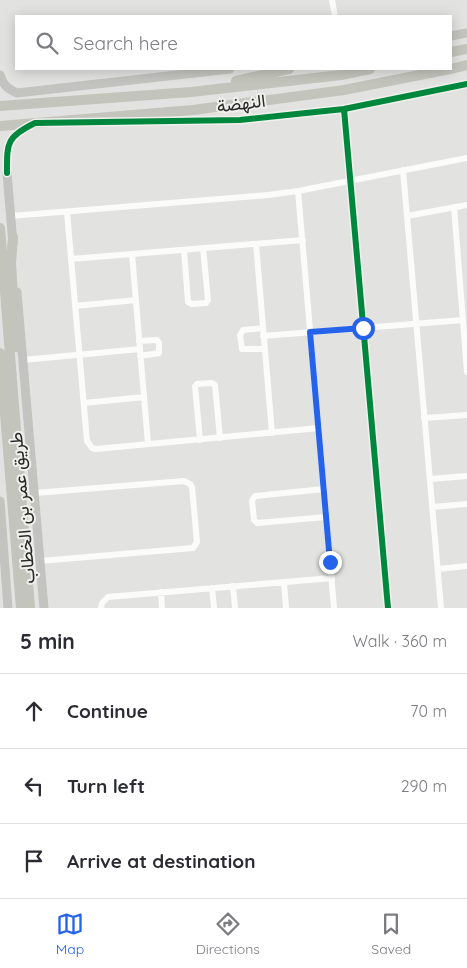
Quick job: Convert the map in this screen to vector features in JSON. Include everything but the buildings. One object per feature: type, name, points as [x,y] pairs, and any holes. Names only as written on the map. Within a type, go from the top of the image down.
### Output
[{"type":"main road","points":[[452,36],[467,33]]},
{"type":"main road","points":[[452,52],[467,49]]},
{"type":"main road","name":"النهضة","points":[[452,69],[467,65]]},
{"type":"main road","points":[[0,75],[7,88],[18,93],[221,70]]},
{"type":"main road","points":[[191,92],[284,70]]},
{"type":"main road","name":"النهضة","points":[[0,106],[191,92],[364,70]]},
{"type":"main road","name":"النهضة","points":[[0,126],[193,110],[344,90],[445,70]]},
{"type":"main road","points":[[8,173],[44,608]]},
{"type":"main road","name":"طريق عمر بن الخطاب","points":[[0,228],[30,608]]},
{"type":"main road","points":[[13,237],[11,263],[18,382],[14,412]]},
{"type":"main road","name":"طريق عمر بن الخطاب","points":[[0,353],[20,608]]},
{"type":"main road","points":[[0,501],[3,569],[8,608]]},
{"type":"main road","points":[[24,544],[36,608]]},
{"type":"street","points":[[332,0],[335,15]]},
{"type":"street","points":[[8,173],[7,150],[11,140],[20,131],[36,123],[240,120],[344,109],[467,84]]},
{"type":"street","points":[[344,109],[388,608]]},
{"type":"street","points":[[11,216],[268,195],[298,191],[467,158]]},
{"type":"street","points":[[403,170],[442,608]]},
{"type":"street","points":[[298,191],[334,608]]},
{"type":"street","points":[[407,216],[467,205]]},
{"type":"street","points":[[454,207],[465,310],[463,320],[467,372]]},
{"type":"street","points":[[68,212],[87,441],[92,448],[96,450],[318,428]]},
{"type":"street","points":[[72,259],[303,240]]},
{"type":"street","points":[[256,244],[272,433]]},
{"type":"street","points":[[184,250],[188,302],[192,304],[206,303],[208,300],[203,248]]},
{"type":"street","points":[[132,254],[148,444]]},
{"type":"street","points":[[75,306],[136,300]]},
{"type":"street","points":[[264,336],[463,320]]},
{"type":"street","points":[[263,328],[243,330],[240,335],[242,349],[264,349]]},
{"type":"street","points":[[23,360],[79,354],[159,354],[159,342],[157,340],[139,341]]},
{"type":"street","points":[[200,440],[195,386],[197,384],[212,383],[215,386],[220,438]]},
{"type":"street","points":[[84,403],[144,397]]},
{"type":"street","points":[[424,418],[467,415]]},
{"type":"street","points":[[430,479],[467,476]]},
{"type":"street","points":[[34,493],[184,481],[192,487],[197,542],[193,548],[40,561]]},
{"type":"street","points":[[324,490],[255,496],[252,501],[254,520],[257,523],[326,517]]},
{"type":"street","points":[[432,507],[467,504]]},
{"type":"street","points":[[438,569],[467,566]]},
{"type":"street","points":[[101,608],[102,603],[108,597],[332,578]]},
{"type":"street","points":[[284,582],[286,608]]},
{"type":"street","points":[[234,586],[235,608]]},
{"type":"street","points":[[212,588],[214,608]]},
{"type":"street","points":[[161,592],[162,608]]},
{"type":"cycle path","points":[[7,173],[7,154],[10,142],[18,132],[35,123],[240,120],[344,109],[467,84]]},
{"type":"cycle path","points":[[344,109],[388,608]]},
{"type":"route","points":[[330,562],[310,332],[363,328]]}]
